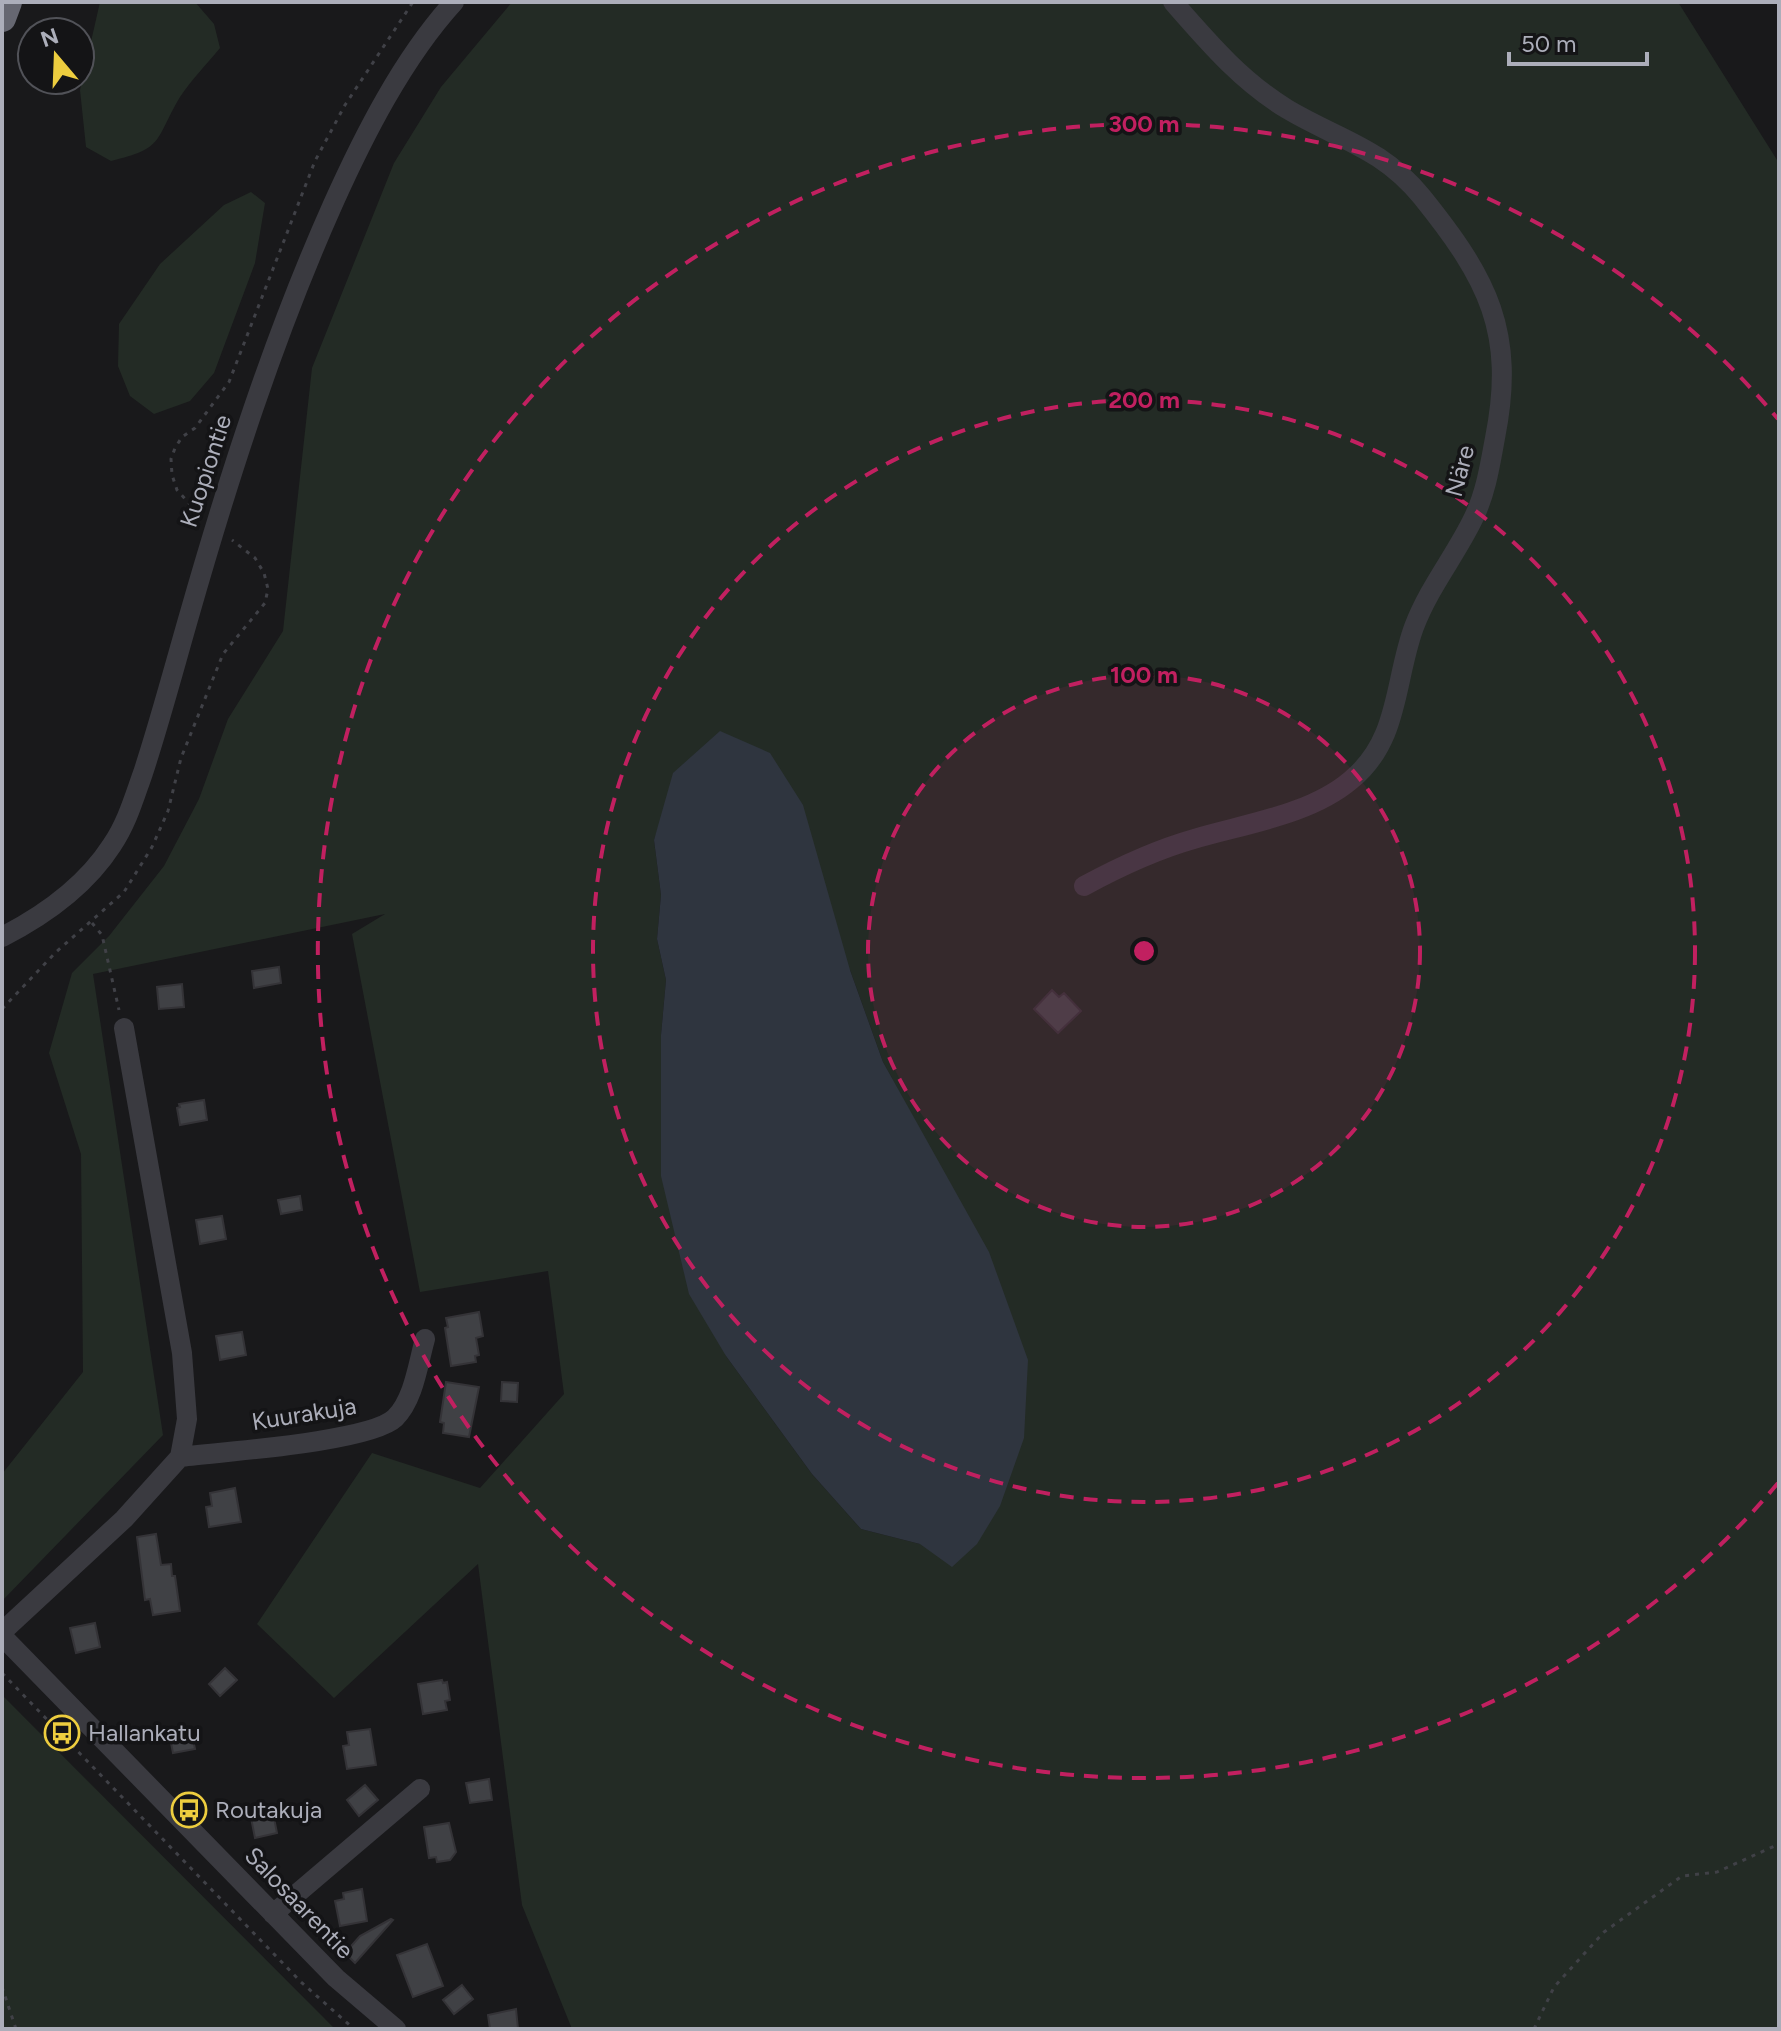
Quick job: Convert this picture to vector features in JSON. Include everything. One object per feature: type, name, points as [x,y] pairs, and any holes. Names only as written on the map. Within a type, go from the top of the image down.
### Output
[{"type":"highway","points":[[2,18],[8,2]]},
{"type":"street","name":"Kuopiontie","points":[[2,937],[32,921],[70,893],[94,869],[127,821],[211,538],[288,308],[365,132],[436,21],[454,2]]},
{"type":"street","name":"Näre","points":[[1084,886],[1167,847],[1257,823],[1302,806],[1341,788],[1363,769],[1381,744],[1394,715],[1406,655],[1420,612],[1482,498],[1502,398],[1502,354],[1493,311],[1470,264],[1423,198],[1376,155],[1312,123],[1264,94],[1221,56],[1173,2]]},
{"type":"street","points":[[2,1634],[124,1519],[180,1457],[187,1419],[182,1353],[124,1028]]},
{"type":"street","name":"Kuurakuja","points":[[180,1457],[343,1438],[376,1429],[394,1419],[404,1406],[425,1339]]},
{"type":"street","name":"Salosaarentie","points":[[2,1634],[336,1978],[396,2029]]},
{"type":"street","points":[[273,1914],[420,1789]]},
{"type":"path","points":[[200,515],[177,490],[171,459],[175,448],[182,437],[195,428],[229,382],[315,161],[345,105],[413,2]]},
{"type":"path","points":[[92,923],[102,935],[124,1028]]},
{"type":"path","points":[[2,1673],[301,1982],[354,2029]]},
{"type":"path","points":[[1534,2029],[1554,1987],[1604,1932],[1682,1876],[1717,1872],[1779,1844]]},
{"type":"path","points":[[2,1987],[16,2029]]},
{"type":"shaded area","points":[[100,2],[195,2],[214,24],[220,48],[184,91],[156,141],[141,152],[111,161],[86,147],[81,96],[96,96],[96,20]]},
{"type":"shaded area","points":[[512,2],[1678,2],[1779,159],[1779,2029],[572,2029],[522,1905],[478,1564],[334,1698],[257,1624],[372,1453],[480,1488],[564,1394],[548,1271],[420,1292],[352,934],[385,914],[93,974],[163,1435],[2,1601],[2,1474],[83,1372],[81,1154],[49,1053],[72,973],[109,936],[164,866],[199,799],[228,719],[283,631],[312,368],[394,163],[441,87]],"holes":[[[665,808],[850,970],[883,1062],[930,1148],[920,1544],[861,1529],[812,1474],[726,1356],[661,1035],[666,980],[657,939],[661,895],[654,840]]]},
{"type":"shaded area","points":[[251,192],[265,203],[255,263],[214,373],[190,401],[154,414],[130,396],[118,366],[119,324],[160,264],[224,205]]},
{"type":"shaded area","points":[[720,731],[770,753],[803,805],[850,970],[883,1062],[989,1252],[1028,1360],[1024,1438],[1000,1506],[977,1544],[952,1567],[920,1544],[861,1529],[812,1474],[726,1356],[689,1294],[661,1176],[661,1035],[666,980],[657,939],[661,895],[654,840],[673,773]]},
{"type":"shaded area","points":[[2,1695],[335,2029],[2,2029]]},
{"type":"building","points":[[279,967],[281,983],[254,988],[252,971]]},
{"type":"building","points":[[182,984],[184,1007],[159,1009],[157,987]]},
{"type":"building","points":[[1052,990],[1059,997],[1064,993],[1081,1011],[1058,1033],[1034,1009]]},
{"type":"building","points":[[204,1100],[207,1120],[180,1125],[179,1104]]},
{"type":"building","points":[[300,1196],[302,1210],[281,1214],[278,1200]]},
{"type":"building","points":[[222,1216],[226,1239],[200,1244],[196,1220]]},
{"type":"building","points":[[479,1312],[483,1336],[476,1338],[479,1355],[475,1356],[476,1362],[451,1366],[446,1318]]},
{"type":"building","points":[[242,1332],[246,1355],[220,1360],[216,1336]]},
{"type":"building","points":[[446,1382],[479,1387],[469,1437],[443,1433],[444,1423],[440,1422]]},
{"type":"building","points":[[502,1382],[518,1383],[517,1402],[501,1401]]},
{"type":"building","points":[[235,1488],[241,1522],[209,1527],[206,1507],[212,1506],[210,1493]]},
{"type":"building","points":[[156,1534],[161,1565],[171,1564],[172,1576],[175,1576],[180,1611],[153,1615],[150,1599],[145,1600],[137,1537]]},
{"type":"building","points":[[95,1623],[100,1647],[76,1653],[70,1628]]},
{"type":"building","points":[[225,1668],[237,1680],[220,1696],[209,1684]]},
{"type":"building","points":[[442,1680],[443,1683],[447,1682],[450,1700],[445,1701],[447,1710],[423,1714],[418,1684]]},
{"type":"building","points":[[191,1729],[195,1749],[173,1753],[169,1733]]},
{"type":"building","points":[[370,1729],[376,1765],[347,1769],[343,1746],[349,1745],[347,1732]]},
{"type":"building","points":[[489,1779],[492,1800],[470,1803],[466,1783]]},
{"type":"building","points":[[365,1785],[378,1800],[359,1816],[347,1800]]},
{"type":"building","points":[[272,1808],[277,1833],[255,1838],[250,1813]]},
{"type":"building","points":[[449,1823],[456,1852],[450,1860],[437,1862],[436,1857],[429,1858],[424,1827]]},
{"type":"building","points":[[362,1889],[367,1921],[340,1926],[335,1901],[344,1899],[343,1893]]},
{"type":"building","points":[[391,1919],[355,1963],[345,1953],[360,1936]]},
{"type":"building","points":[[427,1944],[443,1986],[413,1997],[397,1955]]},
{"type":"building","points":[[462,1985],[473,1999],[454,2014],[443,2000]]},
{"type":"building","points":[[516,2009],[518,2029],[490,2029],[488,2015]]},
{"type":"place","name":"Hallankatu","points":[[62,1733]]},
{"type":"place","name":"Routakuja","points":[[189,1810]]}]
